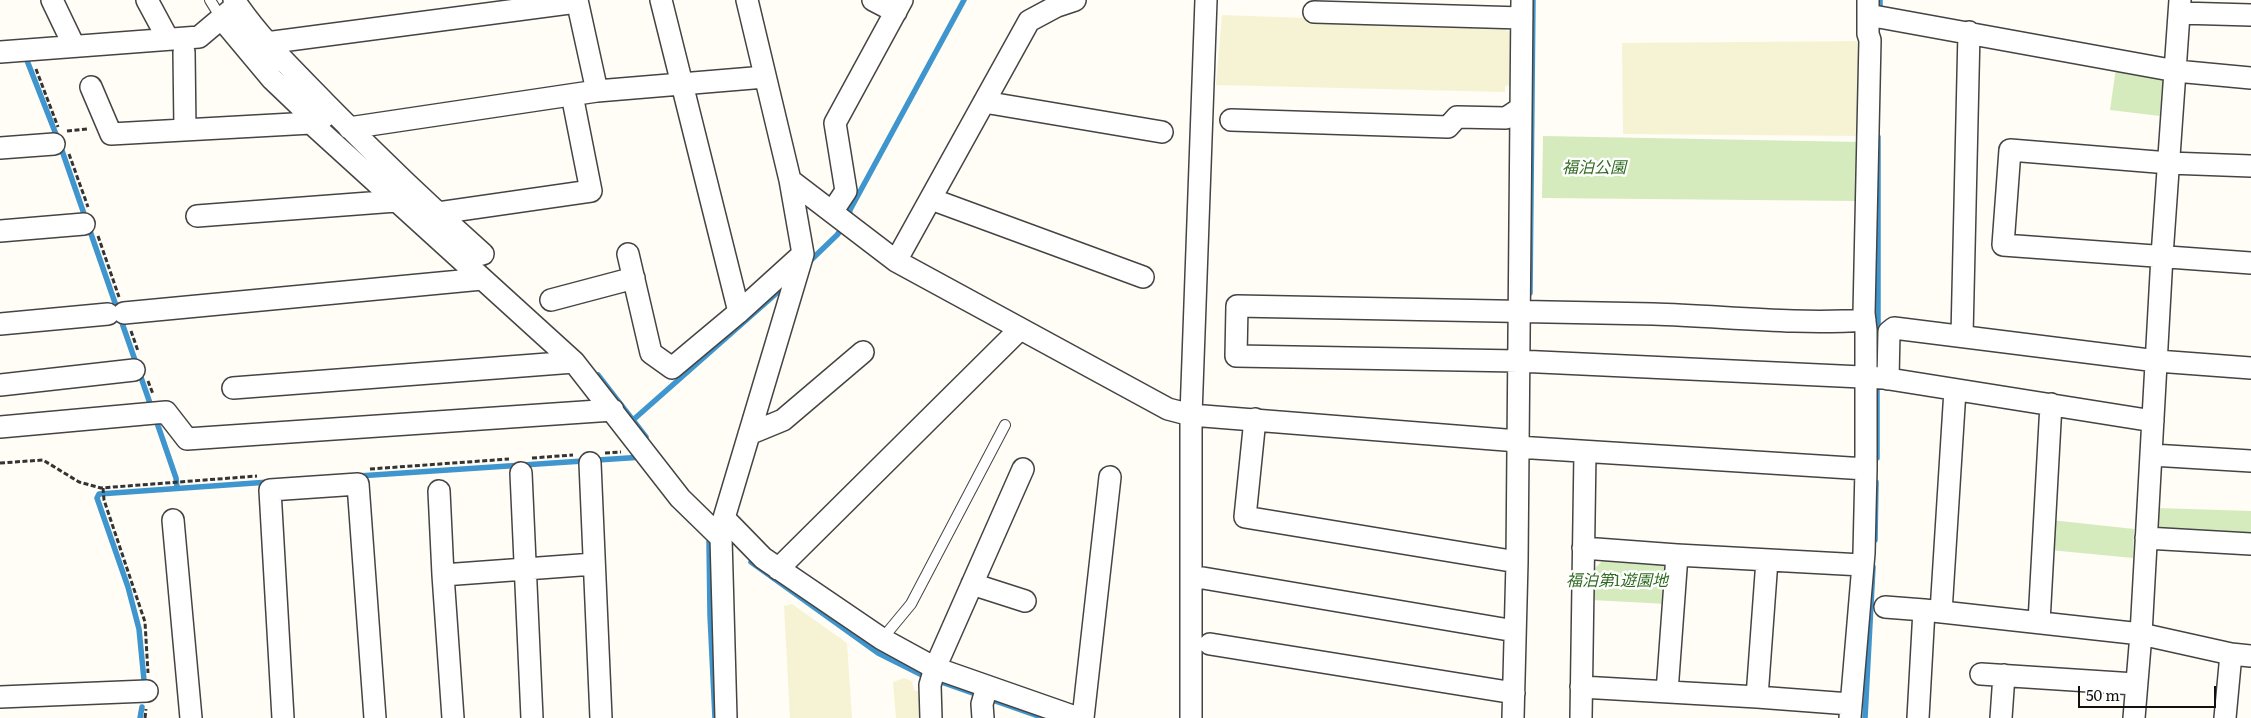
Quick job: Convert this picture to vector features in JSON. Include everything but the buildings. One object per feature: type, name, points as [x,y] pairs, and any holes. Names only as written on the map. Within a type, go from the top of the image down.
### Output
[{"type":"street","points":[[52,0],[74,46]]},
{"type":"street","points":[[147,0],[176,46],[185,130]]},
{"type":"street","points":[[661,0],[739,312]]},
{"type":"street","points":[[726,718],[722,528],[803,254],[790,180],[747,0]]},
{"type":"street","points":[[841,219],[846,191],[835,123],[899,6],[873,0]]},
{"type":"street","points":[[1191,718],[1191,415],[1206,0]]},
{"type":"street","points":[[266,43],[577,1],[597,91]]},
{"type":"street","points":[[896,261],[1029,21],[1063,2]]},
{"type":"street","points":[[2134,718],[2152,455],[2162,256],[2180,6],[2251,15]]},
{"type":"street","points":[[1314,12],[1522,9],[1521,108],[1526,362],[1517,562],[1513,718]]},
{"type":"street","points":[[1877,378],[1865,320],[1870,40],[1868,34],[1874,12],[2176,71],[2251,78]]},
{"type":"street","points":[[0,52],[74,46],[176,46],[199,51],[212,44],[229,15]]},
{"type":"street","points":[[229,15],[266,43],[321,118]]},
{"type":"street","points":[[229,15],[272,79],[321,118],[403,195],[482,279],[574,362],[680,498],[778,569],[933,675],[985,700],[1078,718]]},
{"type":"street","points":[[1962,336],[1969,32]]},
{"type":"street","points":[[0,64],[30,63],[176,46]]},
{"type":"street","points":[[92,87],[111,134],[185,130],[321,118],[349,128],[597,91],[766,77]]},
{"type":"street","points":[[438,214],[591,191],[572,95]]},
{"type":"street","points":[[984,102],[1162,132]]},
{"type":"street","points":[[1231,120],[1448,127],[1457,117],[1506,118],[1521,108]]},
{"type":"street","points":[[349,128],[403,195],[438,214],[483,254]]},
{"type":"street","points":[[0,148],[60,147]]},
{"type":"street","points":[[2251,166],[2169,163],[2010,150],[2003,245],[2251,263]]},
{"type":"street","points":[[790,180],[896,261],[1168,409],[1191,415],[1255,419],[1585,452],[1866,468]]},
{"type":"street","points":[[197,216],[403,195]]},
{"type":"street","points":[[931,199],[1143,277]]},
{"type":"street","points":[[0,232],[90,222]]},
{"type":"street","points":[[628,254],[651,353],[672,368],[739,312],[803,254]]},
{"type":"street","points":[[551,300],[634,278]]},
{"type":"street","points":[[0,324],[482,279]]},
{"type":"street","points":[[1865,320],[1827,323],[1679,315],[1237,306],[1236,356],[1526,362],[1877,378],[2153,421]]},
{"type":"street","points":[[778,569],[1020,328]]},
{"type":"street","points":[[1581,687],[1757,696],[1850,711],[1864,553],[1866,468],[1877,378],[1889,332],[1894,328],[2157,361],[2251,368]]},
{"type":"street","points":[[749,434],[784,420],[863,352]]},
{"type":"street","points":[[233,388],[574,362]]},
{"type":"street","points":[[0,385],[140,368]]},
{"type":"street","points":[[1918,718],[1933,611],[1955,390]]},
{"type":"street","points":[[2039,622],[2051,404]]},
{"type":"street","points":[[0,427],[158,413],[187,439],[613,410]]},
{"type":"street","points":[[1255,419],[1245,517],[1517,562]]},
{"type":"street","points":[[1581,718],[1585,452]]},
{"type":"street","points":[[2152,455],[2251,462]]},
{"type":"street","points":[[587,457],[601,718]]},
{"type":"street","points":[[521,463],[532,718]]},
{"type":"street","points":[[931,718],[933,675],[1023,469]]},
{"type":"street","points":[[1083,718],[1110,477]]},
{"type":"street","points":[[283,718],[270,490],[358,484],[375,718]]},
{"type":"street","points":[[440,491],[443,575],[453,718]]},
{"type":"street","points":[[173,520],[191,718]]},
{"type":"street","points":[[2146,538],[2251,544]]},
{"type":"street","points":[[1584,548],[1862,565]]},
{"type":"street","points":[[1667,692],[1676,555]]},
{"type":"street","points":[[1757,696],[1767,560]]},
{"type":"street","points":[[443,575],[594,564]]},
{"type":"street","points":[[1203,578],[1515,631]]},
{"type":"street","points":[[972,584],[1025,601]]},
{"type":"street","points":[[1885,607],[2141,634],[2241,655],[2225,718]]},
{"type":"street","points":[[1210,644],[1514,693]]},
{"type":"street","points":[[1981,674],[2136,684]]},
{"type":"street","points":[[2000,718],[2004,675]]},
{"type":"street","points":[[0,697],[147,691]]},
{"type":"lane","points":[[210,0],[229,15]]},
{"type":"lane","points":[[882,639],[911,604],[1005,425]]},
{"type":"path","points":[[30,63],[60,132],[108,127]]},
{"type":"path","points":[[60,147],[90,222],[116,314],[156,402],[158,413]]},
{"type":"path","points":[[369,469],[521,463],[647,454]]},
{"type":"path","points":[[0,463],[43,460],[79,482],[103,492],[172,482],[261,476]]},
{"type":"path","points":[[103,492],[145,622],[149,667],[147,691]]},
{"type":"shaded area","points":[[1222,15],[1506,25],[1506,31],[1513,31],[1511,85],[1505,86],[1505,92],[1216,85]]},
{"type":"shaded area","points":[[1865,41],[1864,124],[1857,124],[1857,136],[1623,134],[1622,43]]},
{"type":"shaded area","points":[[792,604],[847,643],[852,718],[790,718],[784,606]]},
{"type":"shaded area","points":[[904,678],[912,681],[914,690],[921,692],[923,718],[896,718],[893,682]]},
{"type":"green space","points":[[2116,68],[2163,74],[2160,116],[2110,110]]},
{"type":"green space","name":"福泊公園","points":[[1543,136],[1859,142],[1858,201],[1542,198]]},
{"type":"green space","points":[[2157,508],[2251,511],[2251,538],[2162,532],[2157,527]]},
{"type":"green space","points":[[2051,520],[2134,529],[2133,558],[2050,550]]},
{"type":"green space","name":"福泊第1遊園地","points":[[1604,559],[1664,563],[1670,567],[1667,604],[1592,600],[1593,570]]},
{"type":"waterway","points":[[849,218],[850,210],[964,0]]},
{"type":"waterway","points":[[1530,293],[1533,0]]},
{"type":"waterway","points":[[1880,0],[1880,13]]},
{"type":"waterway","points":[[26,58],[59,142],[152,409]]},
{"type":"waterway","points":[[1878,137],[1878,368]]},
{"type":"waterway","points":[[810,261],[844,226]]},
{"type":"waterway","points":[[633,420],[787,284]]},
{"type":"waterway","points":[[598,375],[646,437]]},
{"type":"waterway","points":[[1877,382],[1877,458]]},
{"type":"waterway","points":[[155,417],[176,478],[177,488]]},
{"type":"waterway","points":[[358,476],[643,457]]},
{"type":"waterway","points":[[144,680],[139,629],[128,587],[97,498],[99,494],[269,482]]},
{"type":"waterway","points":[[1875,540],[1876,482]]},
{"type":"waterway","points":[[709,542],[715,718]]},
{"type":"waterway","points":[[751,562],[878,653],[924,676],[1044,718]]},
{"type":"waterway","points":[[1865,718],[1873,567]]},
{"type":"waterway","points":[[140,718],[142,707]]}]
